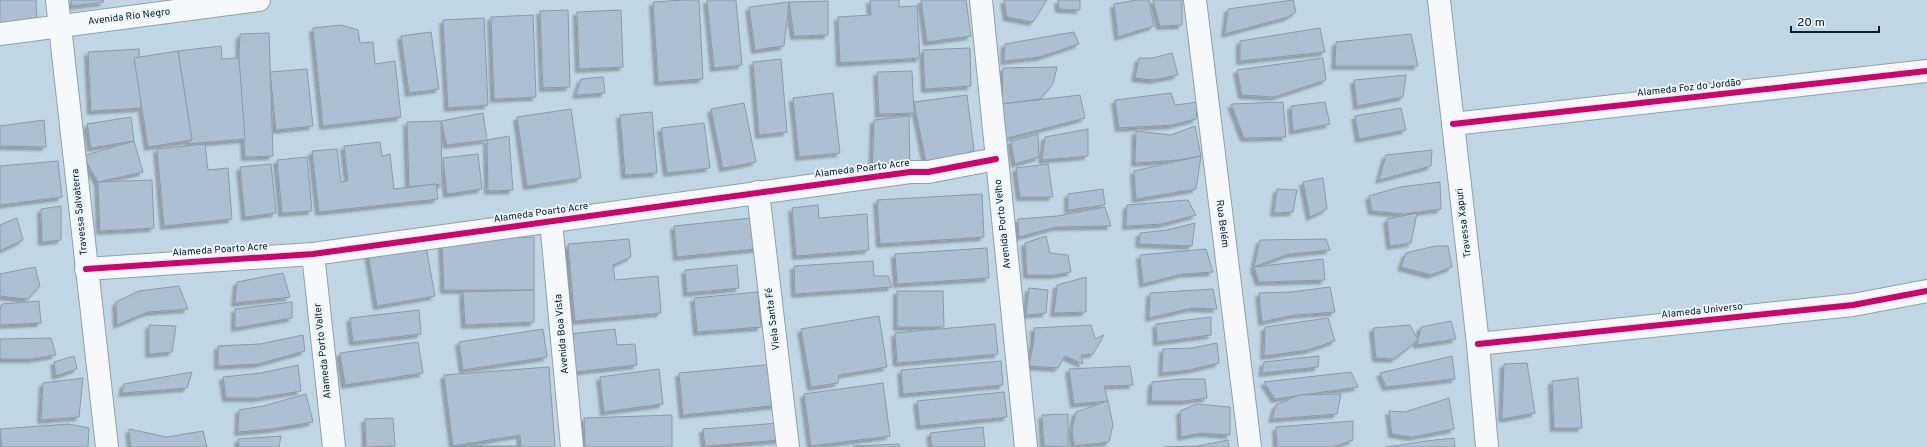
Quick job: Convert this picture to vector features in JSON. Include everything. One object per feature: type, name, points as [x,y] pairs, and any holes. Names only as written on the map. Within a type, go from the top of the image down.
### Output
[{"type":"street","name":"Travessa Salvaterra","points":[[57,0],[107,447]]},
{"type":"street","name":"Avenida Rio Negro","points":[[0,34],[258,0]]},
{"type":"street","name":"Avenida Porto Velho","points":[[982,0],[996,159],[1026,447]]},
{"type":"street","name":"Rua Belém","points":[[1194,0],[1250,447]]},
{"type":"street","name":"Travessa Xapuri","points":[[1439,0],[1478,344],[1486,447]]},
{"type":"street","name":"Alameda Foz do Jordão","points":[[1453,124],[1927,72]]},
{"type":"street","name":"Alameda Poarto Acre","points":[[86,269],[313,254],[758,192],[910,172],[928,172],[996,159]]},
{"type":"street","name":"Viela Santa Fé","points":[[758,192],[788,447]]},
{"type":"street","name":"Avenida Boa Vista","points":[[551,222],[572,447]]},
{"type":"street","name":"Alameda Porto Valter","points":[[313,254],[334,447]]},
{"type":"street","name":"Alameda Universo","points":[[1478,344],[1853,305],[1927,291]]},
{"type":"building","points":[[0,0],[36,0],[37,19],[0,27]]},
{"type":"building","points":[[71,0],[103,0],[104,2],[72,6]]},
{"type":"building","points":[[699,0],[703,79],[658,82],[653,2]]},
{"type":"building","points":[[707,0],[736,0],[742,65],[714,68]]},
{"type":"building","points":[[870,0],[899,0],[899,7],[917,6],[920,58],[840,63],[838,17],[871,15]]},
{"type":"building","points":[[921,0],[966,0],[971,36],[927,42]]},
{"type":"building","points":[[1004,0],[1047,0],[1033,22],[1007,17]]},
{"type":"building","points":[[1058,0],[1080,0],[1080,10],[1059,9]]},
{"type":"building","points":[[1136,0],[1149,0],[1154,26],[1118,37],[1114,4]]},
{"type":"building","points":[[1153,0],[1182,0],[1182,25],[1160,26]]},
{"type":"building","points":[[1293,0],[1296,12],[1288,17],[1225,34],[1228,9]]},
{"type":"building","points":[[828,1],[828,35],[794,36],[789,2]]},
{"type":"building","points":[[789,2],[784,46],[755,50],[749,7]]},
{"type":"building","points":[[568,10],[570,87],[543,88],[540,11]]},
{"type":"building","points":[[621,10],[623,67],[579,69],[577,12]]},
{"type":"building","points":[[533,15],[536,97],[494,99],[491,17]]},
{"type":"building","points":[[484,18],[488,105],[448,108],[443,20]]},
{"type":"building","points":[[341,25],[358,30],[360,43],[373,42],[375,64],[395,61],[401,117],[323,126],[313,28]]},
{"type":"building","points":[[1320,28],[1325,52],[1240,61],[1240,41]]},
{"type":"building","points":[[431,32],[439,89],[409,93],[401,36]]},
{"type":"building","points":[[1074,32],[1079,44],[1040,57],[1004,61],[1005,44]]},
{"type":"building","points":[[269,33],[273,156],[245,157],[239,58],[240,34]]},
{"type":"building","points":[[1411,34],[1418,66],[1335,66],[1336,42]]},
{"type":"building","points":[[221,46],[222,59],[239,58],[245,139],[187,144],[192,140],[178,51]]},
{"type":"building","points":[[970,48],[971,86],[925,89],[923,50]]},
{"type":"building","points":[[139,49],[141,108],[91,111],[88,52]]},
{"type":"building","points":[[178,51],[192,140],[148,147],[134,58]]},
{"type":"building","points":[[1172,53],[1178,75],[1153,80],[1135,78],[1139,58],[1153,58]]},
{"type":"building","points":[[1323,58],[1326,80],[1274,97],[1242,95],[1237,70]]},
{"type":"building","points":[[781,59],[787,132],[759,135],[753,62]]},
{"type":"building","points":[[1057,67],[1053,84],[1040,99],[1002,104],[1003,68]]},
{"type":"building","points":[[307,69],[313,126],[276,130],[270,72]]},
{"type":"building","points":[[912,71],[914,113],[879,114],[877,72]]},
{"type":"building","points":[[1406,75],[1403,97],[1357,106],[1354,80]]},
{"type":"building","points":[[603,77],[605,93],[576,95],[581,79]]},
{"type":"building","points":[[833,93],[840,153],[799,157],[793,98]]},
{"type":"building","points":[[1171,93],[1175,105],[1198,102],[1196,119],[1172,125],[1119,128],[1115,100]]},
{"type":"building","points":[[967,95],[974,150],[928,172],[914,102]]},
{"type":"building","points":[[1080,95],[1085,118],[1004,139],[1002,104]]},
{"type":"building","points":[[1283,102],[1286,137],[1244,138],[1231,104]]},
{"type":"building","points":[[1325,102],[1330,124],[1293,131],[1291,106]]},
{"type":"building","points":[[744,103],[756,162],[723,168],[711,109]]},
{"type":"building","points":[[1401,108],[1406,130],[1359,139],[1355,116]]},
{"type":"building","points":[[571,109],[581,178],[527,186],[517,117]]},
{"type":"building","points":[[652,112],[657,173],[625,175],[620,115]]},
{"type":"building","points":[[483,113],[487,140],[447,145],[441,121]]},
{"type":"building","points":[[909,116],[910,172],[872,178],[874,120]]},
{"type":"building","points":[[131,117],[134,141],[91,148],[87,124]]},
{"type":"building","points":[[44,120],[46,147],[0,146],[0,126]]},
{"type":"building","points":[[441,121],[442,186],[436,184],[409,187],[407,122]]},
{"type":"building","points":[[704,123],[710,168],[667,173],[661,128]]},
{"type":"building","points":[[1195,126],[1201,156],[1179,160],[1135,163],[1136,131],[1171,135]]},
{"type":"building","points":[[1088,129],[1088,156],[1042,160],[1045,137]]},
{"type":"building","points":[[1038,134],[1039,157],[1015,164],[1011,141]]},
{"type":"building","points":[[509,136],[513,190],[488,191],[487,140]]},
{"type":"building","points":[[134,141],[143,172],[98,182],[83,156]]},
{"type":"building","points":[[380,142],[382,156],[390,154],[394,189],[436,184],[438,199],[319,212],[312,151],[337,149],[341,182],[348,181],[344,146]]},
{"type":"building","points":[[205,144],[208,170],[228,168],[232,219],[164,226],[157,149]]},
{"type":"building","points":[[1432,150],[1431,166],[1379,180],[1386,155]]},
{"type":"building","points":[[478,154],[482,189],[447,194],[443,158]]},
{"type":"building","points":[[1201,156],[1196,189],[1136,199],[1134,171]]},
{"type":"building","points":[[307,157],[312,211],[282,213],[277,160]]},
{"type":"building","points":[[58,161],[62,197],[0,205],[0,166]]},
{"type":"building","points":[[271,164],[276,213],[245,217],[240,167]]},
{"type":"building","points":[[1048,164],[1053,197],[1020,197],[1016,168]]},
{"type":"building","points":[[1323,178],[1327,209],[1310,217],[1303,182]]},
{"type":"building","points":[[152,180],[154,228],[100,231],[98,182]]},
{"type":"building","points":[[1440,182],[1441,209],[1404,214],[1372,211],[1369,196],[1400,187]]},
{"type":"building","points":[[1103,189],[1105,205],[1068,210],[1068,194]]},
{"type":"building","points":[[1277,189],[1297,190],[1293,212],[1274,213]]},
{"type":"building","points":[[982,194],[984,237],[880,244],[877,200]]},
{"type":"building","points":[[1188,200],[1196,215],[1162,224],[1126,226],[1127,205]]},
{"type":"building","points":[[818,205],[819,218],[867,214],[869,250],[796,256],[792,208]]},
{"type":"building","points":[[61,206],[61,240],[42,242],[41,209]]},
{"type":"building","points":[[1105,207],[1111,226],[1056,227],[1019,237],[1018,219],[1057,216]]},
{"type":"building","points":[[1417,213],[1411,243],[1390,246],[1387,219]]},
{"type":"building","points":[[761,217],[764,248],[677,257],[674,226]]},
{"type":"building","points":[[17,218],[23,240],[0,251],[0,225]]},
{"type":"building","points":[[1195,223],[1192,246],[1139,244],[1140,233],[1167,230]]},
{"type":"building","points":[[1046,236],[1050,253],[1068,255],[1071,272],[1055,275],[1027,275],[1025,243]]},
{"type":"building","points":[[534,237],[534,290],[444,290],[442,240]]},
{"type":"building","points":[[629,239],[631,257],[613,265],[615,280],[658,276],[661,313],[575,321],[568,244]]},
{"type":"building","points":[[1326,239],[1330,250],[1289,254],[1254,267],[1260,240]]},
{"type":"building","points":[[425,241],[435,296],[377,306],[368,252]]},
{"type":"building","points":[[1435,246],[1448,246],[1452,267],[1431,275],[1401,267],[1406,253]]},
{"type":"building","points":[[987,248],[989,278],[897,284],[895,254]]},
{"type":"building","points":[[1206,249],[1213,272],[1182,274],[1143,284],[1140,255]]},
{"type":"building","points":[[1323,259],[1325,280],[1259,282],[1254,267]]},
{"type":"building","points":[[873,261],[874,276],[888,276],[892,287],[795,294],[794,266]]},
{"type":"building","points":[[737,265],[739,288],[687,293],[685,270]]},
{"type":"building","points":[[35,267],[40,286],[28,299],[0,296],[0,274]]},
{"type":"building","points":[[283,273],[290,297],[235,303],[237,282]]},
{"type":"building","points":[[1086,277],[1086,312],[1054,313],[1057,285]]},
{"type":"building","points":[[179,286],[188,309],[148,312],[117,325],[116,302],[139,291]]},
{"type":"building","points":[[1330,287],[1335,312],[1294,315],[1262,322],[1259,293],[1291,292]]},
{"type":"building","points":[[1029,288],[1048,290],[1046,313],[1026,315]]},
{"type":"building","points":[[1213,289],[1217,309],[1192,308],[1149,318],[1150,293]]},
{"type":"building","points":[[534,290],[534,322],[465,325],[463,292]]},
{"type":"building","points":[[897,291],[943,291],[944,327],[897,327]]},
{"type":"building","points":[[758,292],[761,327],[697,332],[694,298]]},
{"type":"building","points":[[39,301],[41,323],[0,325],[0,309],[2,304]]},
{"type":"building","points":[[292,302],[292,318],[235,328],[235,309]]},
{"type":"building","points":[[419,310],[421,334],[353,342],[350,318]]},
{"type":"building","points":[[879,316],[887,367],[839,375],[838,383],[811,387],[801,329]]},
{"type":"building","points":[[1211,317],[1211,335],[1157,342],[1156,324]]},
{"type":"building","points":[[1328,318],[1335,341],[1308,350],[1264,356],[1265,327]]},
{"type":"building","points":[[1451,321],[1456,339],[1417,345],[1421,327]]},
{"type":"building","points":[[995,324],[998,354],[897,363],[895,333]]},
{"type":"building","points":[[149,325],[176,326],[172,352],[149,354]]},
{"type":"building","points":[[1091,325],[1095,339],[1104,335],[1093,354],[1081,355],[1083,364],[1065,356],[1058,368],[1029,366],[1034,340],[1034,328]]},
{"type":"building","points":[[1410,325],[1418,340],[1394,359],[1376,358],[1373,328]]},
{"type":"building","points":[[543,329],[547,357],[463,370],[459,342]]},
{"type":"building","points":[[615,329],[617,345],[635,344],[637,365],[574,372],[570,334]]},
{"type":"building","points":[[303,335],[305,351],[258,364],[218,366],[218,346],[260,344]]},
{"type":"building","points":[[51,338],[56,355],[32,359],[0,359],[0,339]]},
{"type":"building","points":[[418,342],[423,373],[345,385],[340,353]]},
{"type":"building","points":[[1217,343],[1219,363],[1189,370],[1162,373],[1163,349],[1192,348]]},
{"type":"building","points":[[74,356],[77,369],[56,376],[54,362]]},
{"type":"building","points":[[1319,356],[1318,367],[1262,373],[1264,362]]},
{"type":"building","points":[[1452,356],[1455,379],[1386,387],[1380,373]]},
{"type":"building","points":[[1001,361],[1003,385],[903,394],[901,370]]},
{"type":"building","points":[[1527,363],[1535,413],[1502,419],[1504,364]]},
{"type":"building","points":[[776,364],[780,405],[683,415],[679,373]]},
{"type":"building","points":[[298,365],[301,391],[258,398],[226,398],[223,377],[261,373]]},
{"type":"building","points":[[1130,366],[1133,385],[1104,386],[1108,401],[1074,404],[1069,369]]},
{"type":"building","points":[[549,367],[555,447],[521,447],[520,435],[453,446],[444,375]]},
{"type":"building","points":[[659,369],[663,404],[604,412],[600,377]]},
{"type":"building","points":[[192,372],[187,388],[122,393],[124,384]]},
{"type":"building","points":[[1351,372],[1358,387],[1275,399],[1264,382]]},
{"type":"building","points":[[83,378],[79,417],[41,420],[43,383]]},
{"type":"building","points":[[1578,378],[1582,428],[1554,428],[1552,381]]},
{"type":"building","points":[[1182,379],[1205,379],[1207,398],[1184,401],[1151,401],[1152,382]]},
{"type":"building","points":[[883,383],[890,436],[811,446],[804,394]]},
{"type":"building","points":[[1004,392],[1007,417],[920,426],[917,401]]},
{"type":"building","points":[[306,394],[313,422],[272,429],[238,432],[239,410],[263,406]]},
{"type":"building","points":[[1341,394],[1337,414],[1272,419],[1276,405],[1299,395]]},
{"type":"building","points":[[1449,398],[1454,429],[1412,437],[1392,434],[1389,411],[1405,412]]},
{"type":"building","points":[[1108,401],[1113,425],[1109,442],[1074,446],[1072,429],[1076,412]]},
{"type":"building","points":[[1197,404],[1230,407],[1230,435],[1201,433],[1181,437],[1180,411]]},
{"type":"building","points":[[1068,414],[1068,447],[1044,446],[1042,415]]},
{"type":"building","points":[[672,415],[672,447],[585,447],[584,418]]},
{"type":"building","points":[[393,418],[395,446],[366,447],[365,419]]},
{"type":"building","points":[[1353,421],[1353,440],[1333,447],[1277,447],[1276,427]]},
{"type":"building","points":[[779,423],[780,440],[705,446],[703,429]]},
{"type":"building","points":[[69,424],[89,428],[88,447],[2,447],[0,429]]},
{"type":"building","points":[[983,427],[985,447],[932,447],[930,433]]},
{"type":"building","points":[[129,429],[167,437],[203,431],[207,447],[131,447]]},
{"type":"building","points":[[281,436],[279,447],[239,447],[238,439]]},
{"type":"building","points":[[1454,438],[1455,447],[1386,447],[1426,441]]},
{"type":"building","points":[[1228,440],[1229,447],[1164,447],[1198,446]]},
{"type":"building","points":[[899,444],[899,447],[853,447],[853,446]]},
{"type":"building","points":[[453,446],[517,446],[517,447]]},
{"type":"cycle path","points":[[1453,124],[1927,71]]},
{"type":"cycle path","points":[[86,269],[313,254],[910,172],[928,172],[996,159]]},
{"type":"cycle path","points":[[1478,344],[1853,305],[1927,291]]}]
